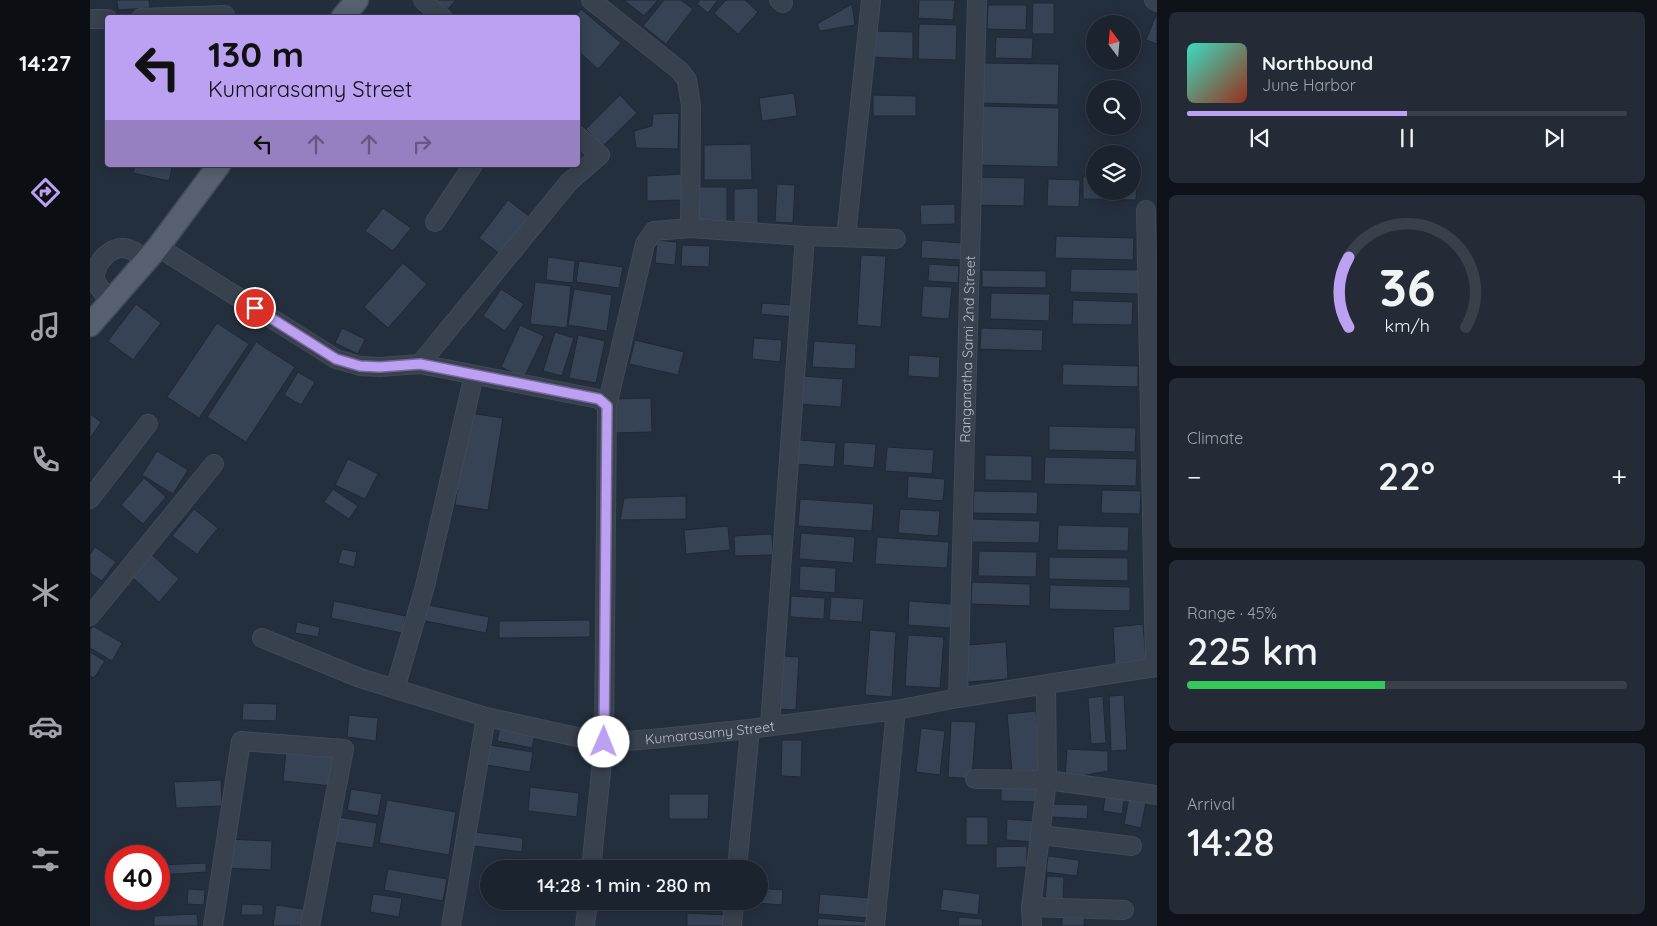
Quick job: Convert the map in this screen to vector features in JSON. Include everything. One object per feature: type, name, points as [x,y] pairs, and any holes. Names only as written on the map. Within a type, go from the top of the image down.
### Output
[{"type":"main road","points":[[344,15],[357,0]]},
{"type":"main road","points":[[100,313],[152,254],[217,167]]},
{"type":"street","points":[[423,0],[440,15]]},
{"type":"street","points":[[591,0],[678,70],[687,80],[691,106],[690,228]]},
{"type":"street","points":[[846,237],[871,0]]},
{"type":"street","name":"Ranganatha Sami 2nd Street","points":[[958,698],[977,0]]},
{"type":"street","points":[[176,15],[223,11]]},
{"type":"street","points":[[90,19],[105,19]]},
{"type":"street","points":[[420,364],[569,182],[600,155],[580,138]]},
{"type":"street","points":[[435,222],[472,167]]},
{"type":"street","points":[[1146,210],[1156,667]]},
{"type":"street","points":[[592,860],[604,742],[607,406],[644,244],[654,231],[690,228],[805,236],[896,239]]},
{"type":"street","points":[[770,725],[805,236]]},
{"type":"street","points":[[100,313],[95,276],[97,268],[106,254],[112,250],[129,249],[152,254],[336,359],[360,366],[380,367],[420,364],[599,399],[607,406]]},
{"type":"street","points":[[395,689],[425,586],[474,375]]},
{"type":"street","points":[[90,499],[148,424]]},
{"type":"street","points":[[92,610],[214,464]]},
{"type":"street","name":"Kumarasamy Street","points":[[262,638],[360,678],[486,717],[604,742],[662,738],[896,710],[958,698],[1156,667]]},
{"type":"street","points":[[1032,926],[1031,907],[1047,780],[1046,685]]},
{"type":"street","points":[[875,926],[896,710]]},
{"type":"street","points":[[451,926],[486,717]]},
{"type":"street","points":[[738,860],[750,728]]},
{"type":"street","points":[[212,926],[241,741],[344,749],[310,926]]},
{"type":"street","points":[[974,779],[1047,780],[1157,795]]},
{"type":"street","points":[[1041,835],[1132,846]]},
{"type":"street","points":[[1031,907],[1124,910]]},
{"type":"street","points":[[585,926],[587,910]]},
{"type":"street","points":[[732,926],[733,910]]},
{"type":"building","points":[[117,0],[149,0],[150,8],[118,10]]},
{"type":"building","points":[[437,0],[456,0],[448,9]]},
{"type":"building","points":[[624,0],[658,0],[644,16]]},
{"type":"building","points":[[664,0],[681,0],[693,9],[666,44],[643,26]]},
{"type":"building","points":[[700,0],[718,0],[708,13],[697,4]]},
{"type":"building","points":[[726,0],[745,0],[758,12],[738,34],[714,13]]},
{"type":"building","points":[[919,0],[955,0],[953,20],[918,18]]},
{"type":"building","points":[[1033,3],[1054,3],[1054,34],[1032,34]]},
{"type":"building","points":[[852,4],[855,25],[820,31],[817,24]]},
{"type":"building","points":[[988,5],[1027,5],[1026,30],[987,29]]},
{"type":"building","points":[[581,9],[621,43],[598,69],[580,53],[580,15],[576,15]]},
{"type":"building","points":[[1157,16],[1157,44],[1146,40]]},
{"type":"building","points":[[919,24],[957,25],[956,60],[918,59]]},
{"type":"building","points":[[874,31],[913,32],[913,59],[873,57]]},
{"type":"building","points":[[996,37],[1033,38],[1032,59],[995,58]]},
{"type":"building","points":[[978,63],[1059,64],[1058,105],[977,103]]},
{"type":"building","points":[[794,93],[797,116],[762,121],[759,98]]},
{"type":"building","points":[[620,95],[637,113],[603,146],[586,129]]},
{"type":"building","points":[[873,95],[916,96],[916,116],[873,116]]},
{"type":"building","points":[[981,106],[1059,108],[1058,167],[979,165]]},
{"type":"building","points":[[679,113],[678,149],[636,148],[634,131],[652,126],[653,114]]},
{"type":"building","points":[[751,144],[752,180],[704,180],[704,145]]},
{"type":"building","points":[[134,167],[172,167],[169,181],[133,173]]},
{"type":"building","points":[[684,174],[684,200],[647,201],[647,176]]},
{"type":"building","points":[[1083,176],[1086,176],[1086,199],[1083,199]]},
{"type":"building","points":[[978,177],[1025,178],[1024,206],[977,205]]},
{"type":"building","points":[[1048,179],[1080,180],[1079,207],[1047,206]]},
{"type":"building","points":[[777,184],[795,185],[793,223],[775,222]]},
{"type":"building","points":[[696,187],[727,187],[727,227],[696,226]]},
{"type":"building","points":[[758,188],[758,226],[734,226],[734,189]]},
{"type":"building","points":[[508,200],[530,217],[501,255],[479,238]]},
{"type":"building","points":[[955,204],[955,224],[921,225],[920,205]]},
{"type":"building","points":[[383,208],[411,228],[393,251],[365,231]]},
{"type":"building","points":[[1056,236],[1134,238],[1133,260],[1055,258]]},
{"type":"building","points":[[657,240],[677,242],[675,265],[655,263]]},
{"type":"building","points":[[922,240],[962,243],[961,260],[921,258]]},
{"type":"building","points":[[682,245],[710,246],[709,267],[681,266]]},
{"type":"building","points":[[861,255],[886,256],[881,327],[857,325]]},
{"type":"building","points":[[548,257],[575,261],[573,283],[546,280]]},
{"type":"building","points":[[579,261],[623,267],[619,288],[576,282]]},
{"type":"building","points":[[403,263],[427,284],[388,328],[364,307]]},
{"type":"building","points":[[929,264],[959,266],[958,283],[928,281]]},
{"type":"building","points":[[1071,269],[1140,270],[1139,294],[1070,292]]},
{"type":"building","points":[[982,270],[1046,271],[1046,288],[982,287]]},
{"type":"building","points":[[535,282],[571,286],[567,328],[530,324]]},
{"type":"building","points":[[923,286],[952,287],[949,319],[921,317]]},
{"type":"building","points":[[501,289],[524,304],[505,331],[483,316]]},
{"type":"building","points":[[574,289],[612,295],[607,331],[568,325]]},
{"type":"building","points":[[991,293],[1050,294],[1049,321],[990,319]]},
{"type":"building","points":[[1073,300],[1133,302],[1132,325],[1072,324]]},
{"type":"building","points":[[762,303],[792,305],[792,317],[761,314]]},
{"type":"building","points":[[136,304],[161,323],[133,360],[108,341]]},
{"type":"building","points":[[217,323],[249,344],[199,418],[167,397]]},
{"type":"building","points":[[520,325],[544,336],[524,378],[501,367]]},
{"type":"building","points":[[342,328],[365,339],[358,354],[335,343]]},
{"type":"building","points":[[981,328],[1043,330],[1042,351],[980,349]]},
{"type":"building","points":[[555,332],[574,338],[562,376],[543,371]]},
{"type":"building","points":[[578,335],[605,341],[596,383],[569,378]]},
{"type":"building","points":[[754,338],[782,340],[780,362],[752,359]]},
{"type":"building","points":[[635,340],[684,352],[678,375],[629,364]]},
{"type":"building","points":[[814,341],[856,344],[855,369],[812,367]]},
{"type":"building","points":[[256,342],[295,367],[246,442],[207,417]]},
{"type":"building","points":[[909,355],[940,357],[939,378],[908,376]]},
{"type":"building","points":[[1063,364],[1138,366],[1138,387],[1062,385]]},
{"type":"building","points":[[298,372],[315,382],[301,405],[284,395]]},
{"type":"building","points":[[801,376],[843,379],[841,407],[799,404]]},
{"type":"building","points":[[651,398],[652,432],[614,433],[614,399]]},
{"type":"building","points":[[469,413],[503,418],[488,510],[455,505]]},
{"type":"building","points":[[90,414],[101,422],[91,437],[90,436]]},
{"type":"building","points":[[1049,426],[1136,428],[1135,452],[1049,450]]},
{"type":"building","points":[[799,440],[836,443],[834,467],[797,464]]},
{"type":"building","points":[[844,442],[876,444],[874,468],[843,465]]},
{"type":"building","points":[[887,447],[934,450],[932,474],[885,471]]},
{"type":"building","points":[[157,451],[188,470],[173,494],[142,475]]},
{"type":"building","points":[[985,455],[1032,456],[1032,481],[985,480]]},
{"type":"building","points":[[1045,457],[1137,459],[1136,486],[1044,484]]},
{"type":"building","points":[[348,459],[378,474],[365,499],[335,485]]},
{"type":"building","points":[[908,476],[945,479],[943,501],[907,498]]},
{"type":"building","points":[[144,478],[166,497],[143,524],[121,505]]},
{"type":"building","points":[[333,489],[358,506],[349,519],[324,502]]},
{"type":"building","points":[[1102,490],[1141,491],[1140,514],[1101,513]]},
{"type":"building","points":[[974,491],[1038,492],[1037,514],[973,513]]},
{"type":"building","points":[[686,496],[686,519],[620,520],[624,498]]},
{"type":"building","points":[[800,499],[874,504],[872,531],[798,526]]},
{"type":"building","points":[[194,509],[218,528],[197,554],[172,536]]},
{"type":"building","points":[[900,509],[940,511],[938,536],[898,533]]},
{"type":"building","points":[[972,519],[1040,521],[1039,543],[972,542]]},
{"type":"building","points":[[1058,525],[1129,527],[1128,551],[1057,550]]},
{"type":"building","points":[[728,526],[730,550],[686,554],[684,530]]},
{"type":"building","points":[[801,533],[855,537],[853,563],[799,559]]},
{"type":"building","points":[[772,534],[773,555],[735,556],[734,536]]},
{"type":"building","points":[[877,537],[949,542],[947,568],[875,564]]},
{"type":"building","points":[[95,547],[116,562],[102,581],[90,573],[90,554]]},
{"type":"building","points":[[342,549],[357,552],[354,567],[338,563]]},
{"type":"building","points":[[979,551],[1037,552],[1036,577],[978,576]]},
{"type":"building","points":[[151,554],[179,579],[159,602],[131,576]]},
{"type":"building","points":[[1049,557],[1128,558],[1128,581],[1049,579]]},
{"type":"building","points":[[800,566],[836,568],[835,593],[799,590]]},
{"type":"building","points":[[972,582],[1030,584],[1030,606],[971,604]]},
{"type":"building","points":[[1050,585],[1130,587],[1130,611],[1049,609]]},
{"type":"building","points":[[791,596],[825,598],[824,619],[790,617]]},
{"type":"building","points":[[831,597],[864,599],[862,622],[829,620]]},
{"type":"building","points":[[334,601],[406,616],[402,633],[331,618]]},
{"type":"building","points":[[909,601],[952,604],[950,628],[908,625]]},
{"type":"building","points":[[423,604],[489,617],[486,633],[420,620]]},
{"type":"building","points":[[590,620],[590,637],[499,638],[499,621]]},
{"type":"building","points":[[297,622],[320,627],[318,637],[295,633]]},
{"type":"building","points":[[1143,624],[1146,662],[1115,664],[1113,627]]},
{"type":"building","points":[[93,626],[122,643],[112,661],[90,648],[90,630]]},
{"type":"building","points":[[870,630],[896,632],[892,697],[865,695]]},
{"type":"building","points":[[908,635],[944,637],[940,688],[905,686]]},
{"type":"building","points":[[1006,642],[1008,679],[968,682],[967,645]]},
{"type":"building","points":[[90,652],[105,661],[94,678],[90,676]]},
{"type":"building","points":[[782,656],[799,657],[796,710],[778,709]]},
{"type":"building","points":[[1124,695],[1127,750],[1111,751],[1109,696]]},
{"type":"building","points":[[1103,696],[1106,743],[1091,744],[1088,698]]},
{"type":"building","points":[[243,703],[277,704],[276,721],[242,720]]},
{"type":"building","points":[[1036,711],[1041,770],[1012,772],[1007,714]]},
{"type":"building","points":[[349,715],[378,718],[376,741],[347,737]]},
{"type":"building","points":[[951,721],[976,722],[972,779],[948,777]]},
{"type":"building","points":[[500,727],[535,734],[532,748],[497,741]]},
{"type":"building","points":[[921,728],[945,731],[940,775],[916,772]]},
{"type":"building","points":[[782,740],[802,740],[801,777],[781,776]]},
{"type":"building","points":[[484,744],[533,752],[530,772],[480,764]]},
{"type":"building","points":[[1067,749],[1108,751],[1108,771],[1065,779]]},
{"type":"building","points":[[286,750],[334,755],[331,786],[283,781]]},
{"type":"building","points":[[221,780],[222,806],[176,808],[174,782]]},
{"type":"building","points":[[1001,781],[1041,782],[1041,802],[1001,801]]},
{"type":"building","points":[[530,787],[579,793],[577,817],[528,811]]},
{"type":"building","points":[[351,789],[382,794],[378,816],[347,810]]},
{"type":"building","points":[[1106,792],[1125,794],[1122,814],[1103,811]]},
{"type":"building","points":[[669,794],[709,794],[708,819],[669,819]]},
{"type":"building","points":[[1129,798],[1146,802],[1141,828],[1124,824]]},
{"type":"building","points":[[387,800],[456,812],[449,855],[379,843]]},
{"type":"building","points":[[1053,804],[1088,805],[1087,819],[1052,817]]},
{"type":"building","points":[[338,817],[377,823],[373,848],[334,842]]},
{"type":"building","points":[[966,817],[988,817],[988,845],[966,845]]},
{"type":"building","points":[[1007,819],[1037,821],[1036,842],[1006,840]]},
{"type":"building","points":[[475,832],[523,838],[522,852],[473,846]]},
{"type":"building","points":[[226,839],[272,841],[271,870],[224,868]]},
{"type":"building","points":[[1027,846],[1027,867],[996,868],[996,847]]},
{"type":"building","points":[[1048,856],[1079,860],[1077,876],[1046,872]]},
{"type":"building","points":[[206,863],[206,872],[170,874],[170,865]]},
{"type":"building","points":[[388,869],[447,879],[443,901],[384,890]]},
{"type":"building","points":[[1047,876],[1064,877],[1063,901],[1045,900]]},
{"type":"building","points":[[188,889],[205,890],[204,905],[187,904]]},
{"type":"building","points":[[768,889],[783,890],[782,905],[768,904]]},
{"type":"building","points":[[943,889],[980,894],[978,915],[940,910]]},
{"type":"building","points":[[373,894],[402,898],[399,917],[370,912]]},
{"type":"building","points":[[820,894],[870,898],[869,918],[818,914]]},
{"type":"building","points":[[242,904],[263,905],[263,915],[241,915]]},
{"type":"building","points":[[276,905],[310,910],[307,926],[273,926]]},
{"type":"building","points":[[1062,910],[1085,911],[1084,926],[1062,926]]},
{"type":"building","points":[[687,913],[728,915],[728,926],[687,926]]},
{"type":"building","points":[[197,914],[198,926],[154,926],[154,916]]},
{"type":"building","points":[[959,917],[983,919],[982,926],[958,926]]},
{"type":"building","points":[[818,918],[868,922],[868,926],[817,926]]},
{"type":"route","points":[[255,308],[336,359],[360,366],[380,367],[420,364],[599,399],[607,406],[604,742]]}]
